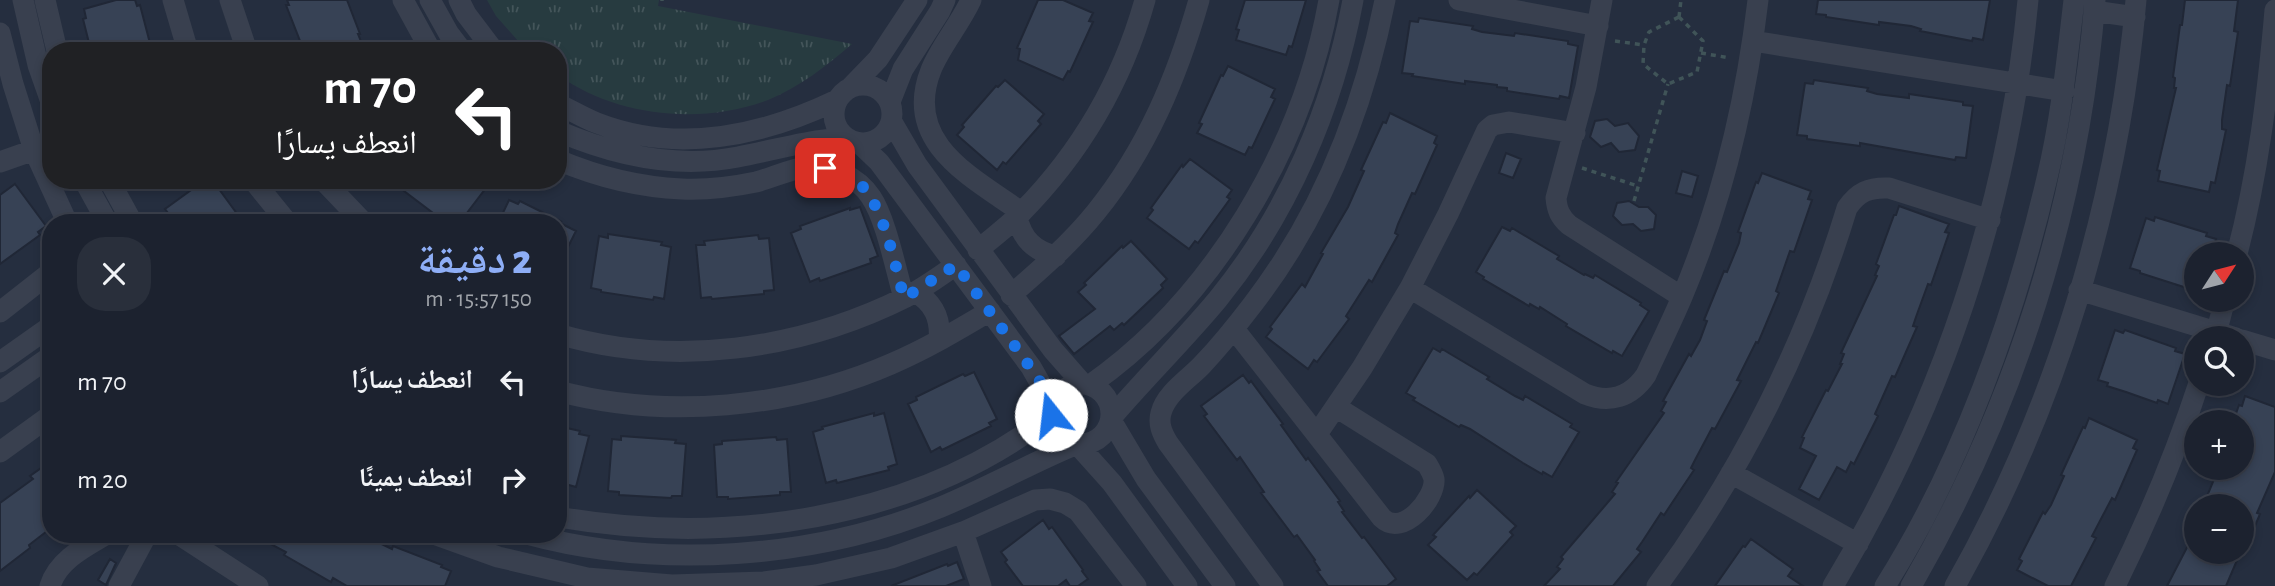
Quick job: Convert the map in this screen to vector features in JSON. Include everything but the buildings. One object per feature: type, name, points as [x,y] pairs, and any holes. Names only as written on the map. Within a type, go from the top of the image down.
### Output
[{"type":"street","points":[[23,0],[42,76]]},
{"type":"street","points":[[45,0],[55,42]]},
{"type":"street","points":[[173,0],[185,42]]},
{"type":"street","points":[[230,0],[244,42]]},
{"type":"street","points":[[403,0],[425,42]]},
{"type":"street","points":[[430,0],[455,42]]},
{"type":"street","points":[[459,0],[487,42]]},
{"type":"street","points":[[917,0],[878,59],[834,107],[835,125],[879,162],[1031,367],[1051,410],[1052,424],[1061,437],[1077,444],[1112,483],[1187,586]]},
{"type":"street","points":[[567,135],[628,156],[665,161],[702,162],[738,157],[800,142],[853,141],[868,144],[883,136],[903,69],[945,0]]},
{"type":"street","points":[[971,0],[932,67],[925,88],[924,111],[930,132],[941,151],[1019,215]]},
{"type":"street","points":[[978,250],[1019,215],[1068,159],[1106,100],[1135,35],[1145,0]]},
{"type":"street","points":[[1012,295],[1056,256],[1096,212],[1137,152],[1161,110],[1183,54],[1199,0]]},
{"type":"street","points":[[1086,384],[1140,346],[1186,298],[1233,234],[1261,189],[1290,130],[1312,68],[1329,0]]},
{"type":"street","points":[[567,542],[590,547],[677,554],[767,551],[811,545],[855,535],[940,507],[1077,444],[1092,443],[1099,439],[1111,419],[1220,297],[1269,225],[1309,148],[1325,107],[1338,66],[1353,0]]},
{"type":"street","points":[[1273,586],[1162,434],[1161,413],[1165,403],[1234,329],[1269,283],[1304,228],[1333,171],[1357,111],[1376,49],[1385,0]]},
{"type":"street","points":[[1459,0],[1597,32]]},
{"type":"street","points":[[1602,0],[1575,133],[1556,198],[1557,208],[1561,218],[1569,225],[1682,297]]},
{"type":"street","points":[[1410,289],[1585,394],[1608,399],[1619,397],[1639,385],[1682,297],[1722,181],[1752,51],[1758,0]]},
{"type":"street","points":[[1833,586],[1899,466],[1935,386],[1965,304],[1990,220],[2006,152],[2018,84],[2028,0]]},
{"type":"street","points":[[1885,586],[1932,502],[1968,423],[2000,342],[2027,260],[2048,176],[2064,91],[2074,0]]},
{"type":"street","points":[[1911,586],[1934,548],[1970,476],[2002,402],[2029,326],[2071,171],[2085,92],[2094,6],[2136,8],[2126,86],[2113,155],[2080,290],[2029,431],[1988,523],[1955,586]]},
{"type":"street","points":[[2239,242],[2256,162],[2269,75],[2275,10]]},
{"type":"street","points":[[0,33],[13,84],[42,167]]},
{"type":"street","points":[[1752,51],[2064,91]]},
{"type":"street","points":[[567,108],[597,123],[639,135],[682,140],[726,137],[768,128],[803,115],[844,93],[869,85],[884,94],[916,165],[1053,351],[1086,384]]},
{"type":"street","points":[[1317,434],[1410,289],[1487,130],[1500,122],[1508,122],[1575,133]]},
{"type":"street","points":[[0,162],[34,150]]},
{"type":"street","points":[[567,162],[613,179],[684,189],[754,182],[807,167],[843,173],[859,183],[871,197],[910,295]]},
{"type":"street","points":[[1657,586],[1701,522],[1758,425],[1805,324],[1847,208],[1854,198],[1876,187],[1889,188],[1990,220]]},
{"type":"street","points":[[52,189],[63,214]]},
{"type":"street","points":[[89,189],[103,214]]},
{"type":"street","points":[[114,189],[128,214]]},
{"type":"street","points":[[260,189],[281,214]]},
{"type":"street","points":[[332,189],[355,214]]},
{"type":"street","points":[[1019,215],[1019,227],[1030,243],[1037,250],[1056,256]]},
{"type":"street","points":[[567,336],[631,349],[701,352],[772,344],[840,326],[910,295],[956,265]]},
{"type":"street","points":[[0,312],[42,279]]},
{"type":"street","points":[[2080,290],[2191,326]]},
{"type":"street","points":[[910,295],[923,297],[936,312],[939,340]]},
{"type":"street","points":[[567,393],[626,403],[680,407],[734,404],[787,396],[840,383],[891,364],[990,311]]},
{"type":"street","points":[[1234,329],[1386,522],[1402,524],[1432,494],[1434,478],[1427,464],[1336,407]]},
{"type":"street","points":[[0,362],[42,332]]},
{"type":"street","points":[[2254,344],[2275,350]]},
{"type":"street","points":[[0,393],[42,363]]},
{"type":"street","points":[[567,519],[634,527],[705,528],[822,517],[933,483],[1009,445],[1051,410],[1060,391],[1074,384],[1086,384],[1096,387],[1107,397],[1112,411],[1111,419],[1146,479],[1225,586]]},
{"type":"street","points":[[2115,586],[2150,513],[2195,396]]},
{"type":"street","points":[[0,452],[42,422]]},
{"type":"street","points":[[1731,473],[1858,544]]},
{"type":"street","points":[[459,543],[586,582],[672,586],[764,582],[816,575],[891,558],[963,532],[1035,500],[1051,499],[1065,503],[1089,522],[1136,586]]},
{"type":"street","points":[[586,582],[593,523]]},
{"type":"street","points":[[963,532],[981,586]]},
{"type":"street","points":[[50,586],[62,565],[94,543]]},
{"type":"street","points":[[119,586],[142,543]]},
{"type":"street","points":[[192,543],[258,586]]},
{"type":"path","points":[[1679,17],[1681,0]]},
{"type":"path","points":[[1668,84],[1643,64],[1644,45],[1650,32],[1679,17]]},
{"type":"path","points":[[1668,84],[1697,72],[1701,53],[1703,40],[1679,17]]},
{"type":"path","points":[[1597,32],[1644,45]]},
{"type":"path","points":[[1701,53],[1752,51]]},
{"type":"path","points":[[1634,201],[1668,84]]},
{"type":"path","points":[[1567,163],[1639,186]]},
{"type":"green space","points":[[487,0],[659,0],[658,6],[852,44],[802,82],[768,100],[715,113],[660,113],[606,100],[581,89],[567,80],[567,42],[519,42],[496,16]]},
{"type":"route","points":[[825,168],[843,173],[859,183],[871,197],[879,214],[904,298],[956,265],[1038,378],[1052,404],[1051,415]]}]
